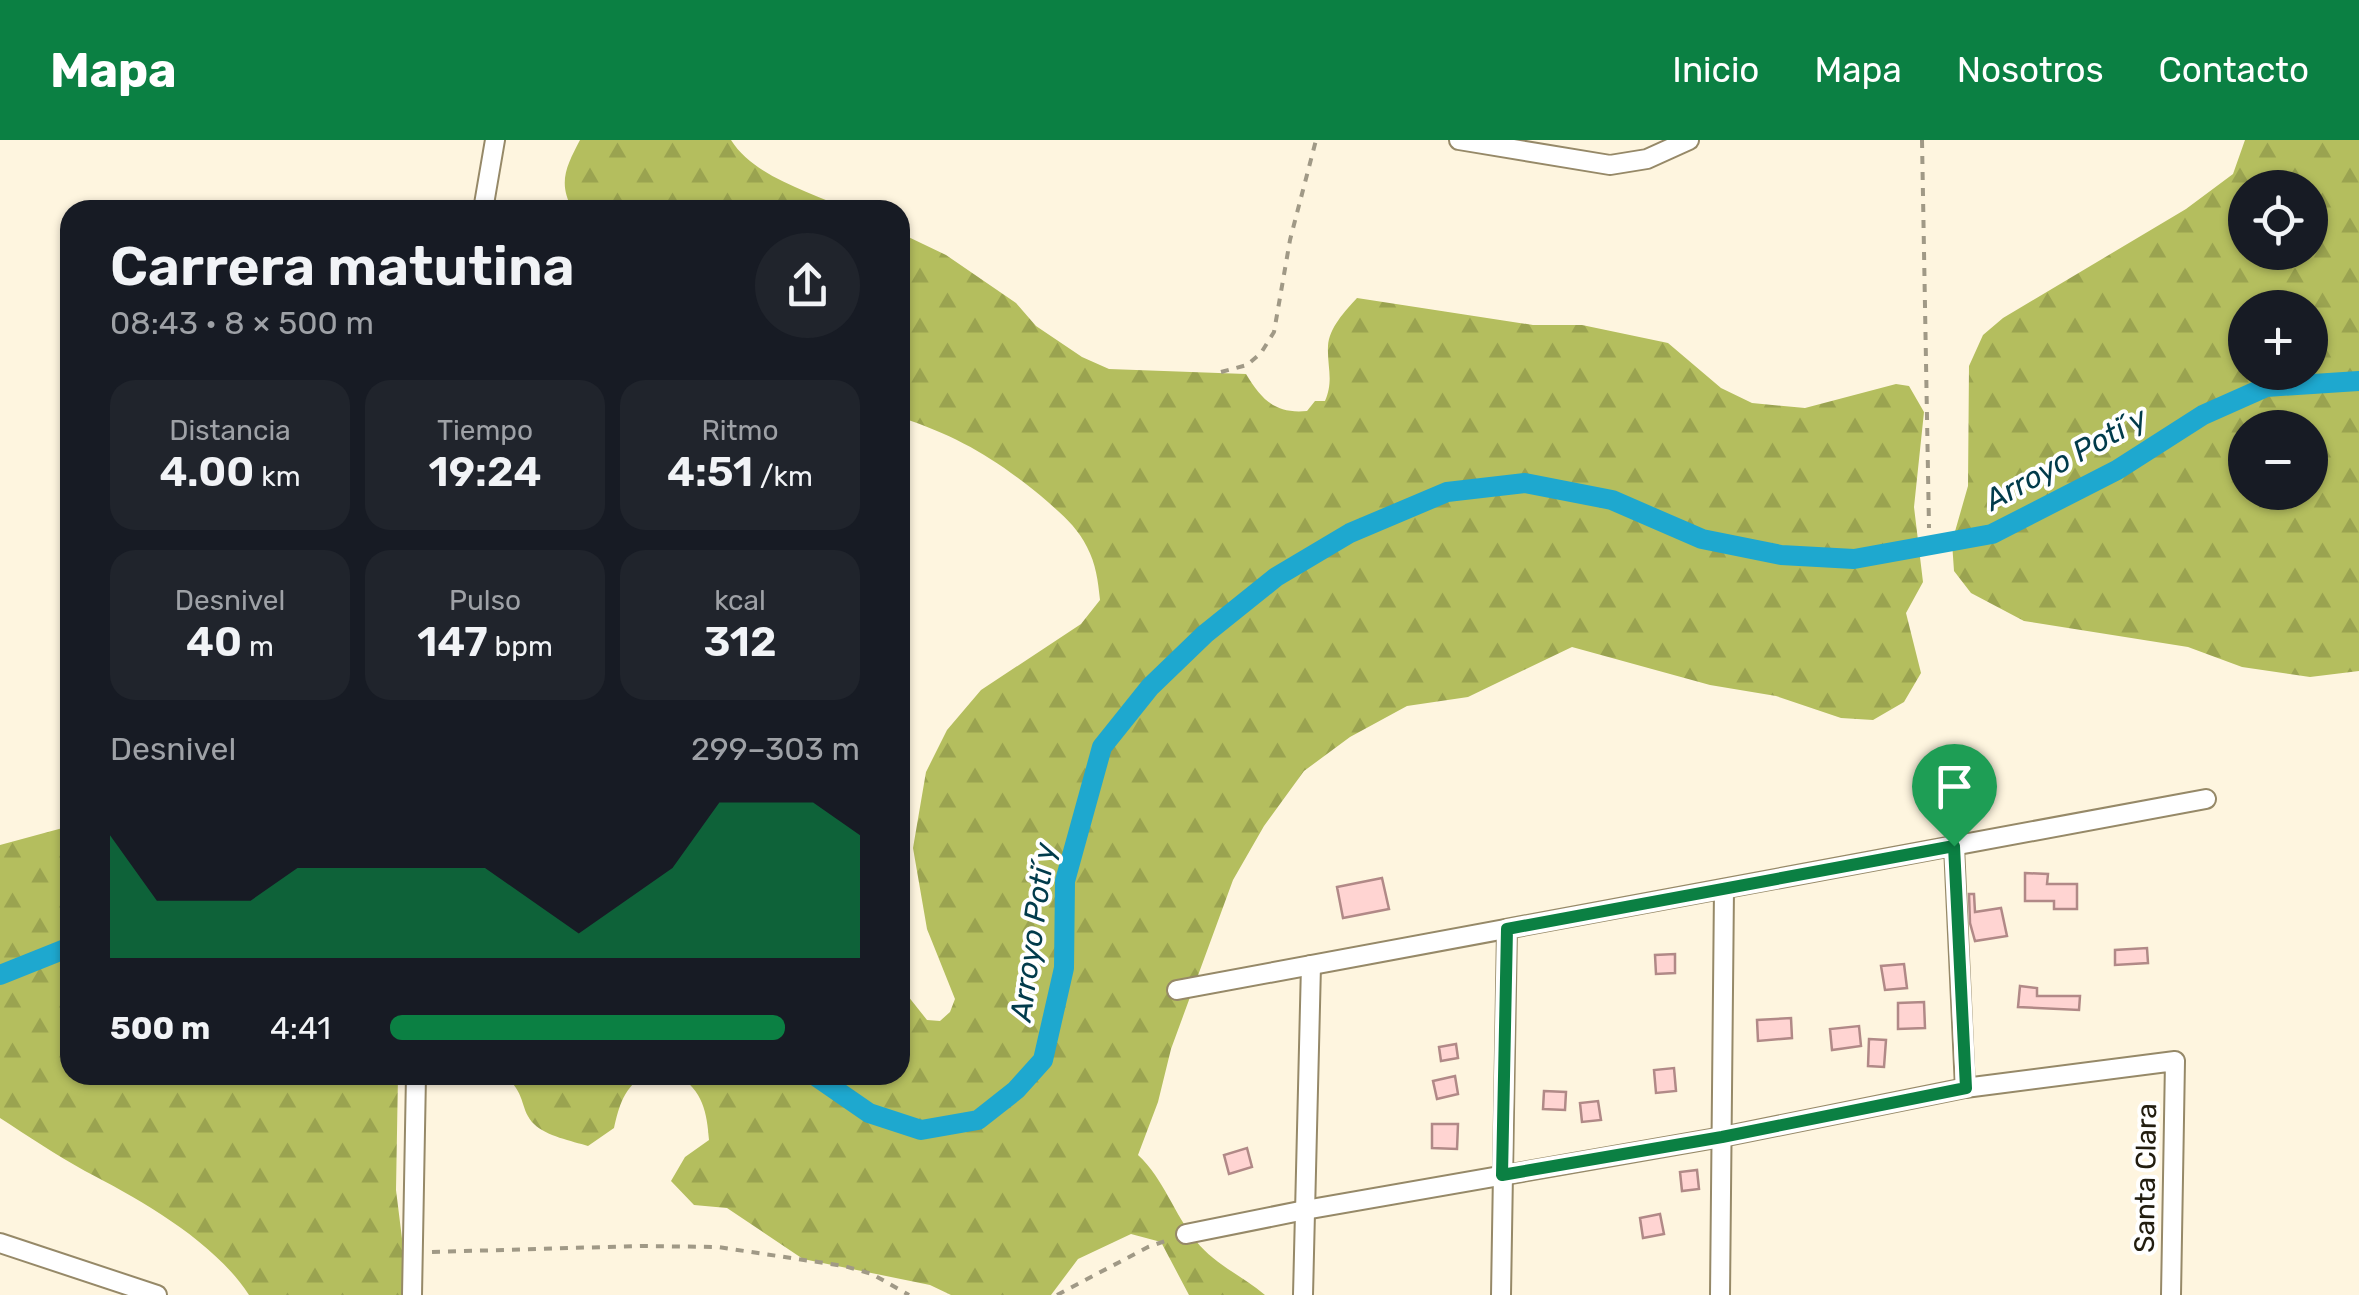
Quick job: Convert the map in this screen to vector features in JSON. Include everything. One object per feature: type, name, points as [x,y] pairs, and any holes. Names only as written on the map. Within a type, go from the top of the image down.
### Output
[{"type":"street","points":[[484,200],[495,140]]},
{"type":"street","points":[[1459,140],[1610,165],[1647,158],[1689,140]]},
{"type":"street","points":[[1632,161],[1636,140]]},
{"type":"street","points":[[1177,990],[2206,800]]},
{"type":"street","points":[[1186,1234],[1722,1137],[1966,1088],[1954,846]]},
{"type":"street","points":[[1720,1295],[1724,888]]},
{"type":"street","points":[[1501,1295],[1507,929]]},
{"type":"street","points":[[1303,1295],[1312,965]]},
{"type":"street","name":"Santa Clara","points":[[1966,1088],[2174,1061],[2171,1295]]},
{"type":"street","points":[[412,1295],[416,1085]]},
{"type":"street","points":[[0,1243],[157,1295]]},
{"type":"path","points":[[1221,372],[1247,365],[1261,353],[1274,332],[1290,240],[1316,140]]},
{"type":"path","points":[[1922,140],[1929,528]]},
{"type":"path","points":[[1057,1295],[1148,1247],[1186,1234]]},
{"type":"path","points":[[412,1252],[718,1247],[844,1266],[872,1274],[910,1295]]},
{"type":"green space","points":[[580,140],[731,140],[768,174],[825,200],[568,200],[568,166]]},
{"type":"green space","points":[[2245,140],[2359,140],[2359,671],[2310,677],[2242,667],[2188,647],[2024,621],[1971,593],[1954,571],[1952,542],[1968,486],[1969,366],[1983,335],[2003,318],[2186,209],[2228,178],[2228,270],[2328,270],[2328,170],[2234,170]]},
{"type":"green space","points":[[910,238],[946,255],[1016,303],[1036,326],[1082,357],[1109,369],[1246,374],[1264,398],[1286,410],[1307,411],[1315,401],[1325,401],[1330,380],[1329,339],[1338,320],[1357,298],[1533,325],[1582,325],[1668,343],[1721,388],[1752,403],[1805,408],[1896,384],[1909,386],[1924,412],[1914,507],[1923,582],[1906,613],[1921,673],[1904,702],[1873,720],[1841,718],[1776,696],[1710,685],[1572,647],[1468,697],[1407,706],[1350,737],[1304,771],[1264,826],[1233,880],[1171,1049],[1158,1102],[1138,1155],[1204,1249],[1265,1295],[1189,1295],[1161,1242],[1131,1234],[1078,1259],[1051,1295],[951,1295],[930,1285],[803,1259],[727,1208],[694,1205],[671,1181],[685,1157],[709,1140],[702,1103],[690,1085],[910,1085],[910,999],[927,1020],[940,1021],[950,1012],[955,999],[927,929],[913,848],[926,772],[947,730],[981,690],[1081,624],[1100,600],[1090,553],[1061,513],[991,459],[910,421]]},
{"type":"green space","points":[[60,829],[60,1085],[398,1085],[396,1190],[409,1295],[249,1295],[216,1257],[175,1224],[0,1118],[0,845]]},
{"type":"green space","points":[[514,1085],[633,1085],[620,1105],[614,1128],[588,1146],[552,1135],[534,1124]]},
{"type":"building","points":[[2025,873],[2048,874],[2047,884],[2077,884],[2077,909],[2054,909],[2054,901],[2025,901]]},
{"type":"building","points":[[1382,878],[1389,909],[1343,918],[1337,887]]},
{"type":"building","points":[[1969,894],[1974,894],[1975,912],[2001,908],[2007,936],[1975,941]]},
{"type":"building","points":[[2147,948],[2148,963],[2115,965],[2115,950]]},
{"type":"building","points":[[1675,954],[1675,973],[1656,974],[1655,955]]},
{"type":"building","points":[[1904,964],[1907,988],[1885,990],[1881,966]]},
{"type":"building","points":[[2020,986],[2037,988],[2037,996],[2080,996],[2079,1010],[2018,1007]]},
{"type":"building","points":[[1924,1002],[1925,1028],[1898,1029],[1898,1003]]},
{"type":"building","points":[[1791,1018],[1792,1038],[1758,1041],[1757,1020]]},
{"type":"building","points":[[1859,1026],[1861,1046],[1832,1050],[1830,1029]]},
{"type":"building","points":[[1869,1039],[1886,1040],[1884,1067],[1868,1066]]},
{"type":"building","points":[[1456,1044],[1458,1058],[1441,1061],[1439,1047]]},
{"type":"building","points":[[1674,1068],[1676,1091],[1656,1093],[1654,1070]]},
{"type":"building","points":[[1455,1076],[1458,1094],[1437,1099],[1433,1081]]},
{"type":"building","points":[[1544,1091],[1566,1092],[1565,1110],[1543,1109]]},
{"type":"building","points":[[1598,1101],[1601,1120],[1582,1122],[1580,1103]]},
{"type":"building","points":[[1432,1124],[1458,1124],[1457,1149],[1432,1148]]},
{"type":"building","points":[[1247,1148],[1252,1167],[1229,1174],[1224,1155]]},
{"type":"building","points":[[1697,1170],[1699,1189],[1682,1191],[1680,1172]]},
{"type":"building","points":[[1660,1214],[1664,1234],[1643,1238],[1640,1218]]},
{"type":"waterway","name":"Arroyo Poti´y","points":[[828,1085],[869,1113],[921,1130],[978,1120],[1016,1090],[1043,1060],[1064,968],[1065,881],[1102,747],[1150,687],[1205,634],[1276,577],[1350,533],[1447,492],[1525,483],[1612,500],[1702,539],[1781,555],[1854,559],[1992,534],[2117,470],[2203,415],[2266,387],[2359,381]]},
{"type":"waterway","name":"Arroyo Poti´y","points":[[0,975],[60,951]]},
{"type":"route","points":[[1954,846],[1966,1088],[1722,1137],[1502,1175],[1507,929],[1954,846]]}]
